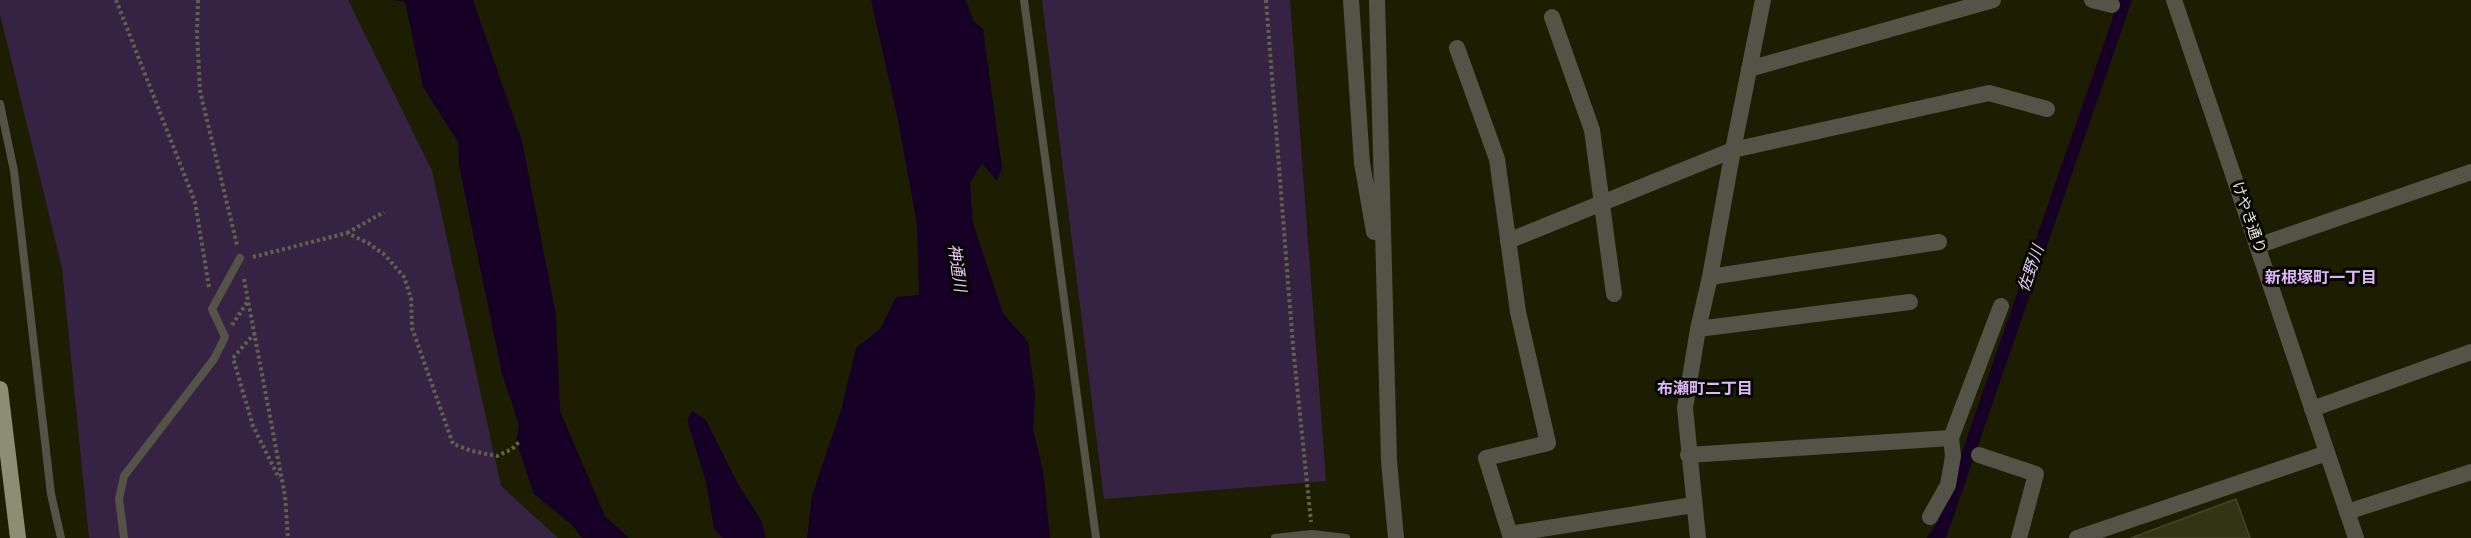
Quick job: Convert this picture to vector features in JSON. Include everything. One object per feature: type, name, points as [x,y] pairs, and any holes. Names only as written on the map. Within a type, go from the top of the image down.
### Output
[{"type":"main road","points":[[0,388],[18,538]]},
{"type":"street","points":[[1351,0],[1362,163],[1384,286]]},
{"type":"street","points":[[1377,0],[1389,460],[1396,538]]},
{"type":"street","points":[[1698,538],[1685,408],[1698,329],[1763,0]]},
{"type":"street","points":[[1749,69],[1993,0]]},
{"type":"street","points":[[2092,0],[2112,5]]},
{"type":"street","name":"けやき通り","points":[[2174,0],[2356,538]]},
{"type":"street","points":[[1552,16],[1592,130],[1614,294]]},
{"type":"street","points":[[1457,48],[1497,159],[1518,312],[1548,443],[1486,458],[1510,536],[1693,505]]},
{"type":"street","points":[[1508,241],[1733,150],[1989,93],[2047,109]]},
{"type":"street","points":[[2257,246],[2471,172]]},
{"type":"street","points":[[1710,277],[1939,242]]},
{"type":"street","points":[[1698,329],[1910,302]]},
{"type":"street","points":[[1929,517],[1948,485],[1953,456],[1951,438],[2001,306]]},
{"type":"street","points":[[2312,409],[2471,352]]},
{"type":"street","points":[[1688,455],[1951,438]]},
{"type":"street","points":[[2077,538],[2327,453]]},
{"type":"street","points":[[1979,455],[2036,474],[2019,538]]},
{"type":"street","points":[[2347,512],[2471,472]]},
{"type":"lane","points":[[1024,0],[1096,538]]},
{"type":"lane","points":[[0,104],[15,171],[51,494],[61,538]]},
{"type":"lane","points":[[124,538],[120,499],[124,476],[214,359],[225,337],[212,309],[240,258]]},
{"type":"lane","points":[[1275,538],[1312,534],[1346,538]]},
{"type":"path","points":[[116,0],[195,202],[212,309]]},
{"type":"path","points":[[1266,0],[1293,346],[1312,534]]},
{"type":"path","points":[[240,258],[264,256],[346,233],[384,212]]},
{"type":"path","points":[[346,233],[368,243],[385,255],[404,277],[411,298],[412,328],[453,444],[497,456],[512,449],[519,442]]},
{"type":"path","points":[[255,333],[233,358],[253,426],[281,482]]},
{"type":"shaded area","points":[[0,0],[348,0],[432,171],[501,486],[558,538],[89,538],[62,268],[0,14]]},
{"type":"shaded area","points":[[1042,0],[1290,0],[1326,481],[1104,499]]},
{"type":"water","points":[[393,0],[473,0],[522,141],[556,315],[560,411],[605,516],[629,538],[582,538],[572,525],[534,494],[516,441],[519,425],[502,374],[459,165],[458,142],[423,87],[405,2]]},
{"type":"water","name":"神通川","points":[[871,0],[966,0],[973,20],[983,29],[1002,168],[997,181],[982,163],[970,183],[973,223],[1003,313],[1028,342],[1035,394],[1033,429],[1043,471],[1050,538],[807,538],[812,496],[841,410],[856,348],[880,329],[896,297],[919,295],[917,224],[897,115]]},
{"type":"water","name":"佐野川","points":[[2119,0],[2132,0],[1946,538],[1927,538],[1938,521]]},
{"type":"water","points":[[692,411],[706,420],[738,484],[761,520],[766,538],[723,538],[714,529],[706,482],[687,420]]},
{"type":"building","points":[[2236,499],[2250,538],[2131,538]]},
{"type":"district","name":"新根塚町一丁目","points":[[2321,279]]},
{"type":"district","name":"布瀬町二丁目","points":[[1705,390]]}]
